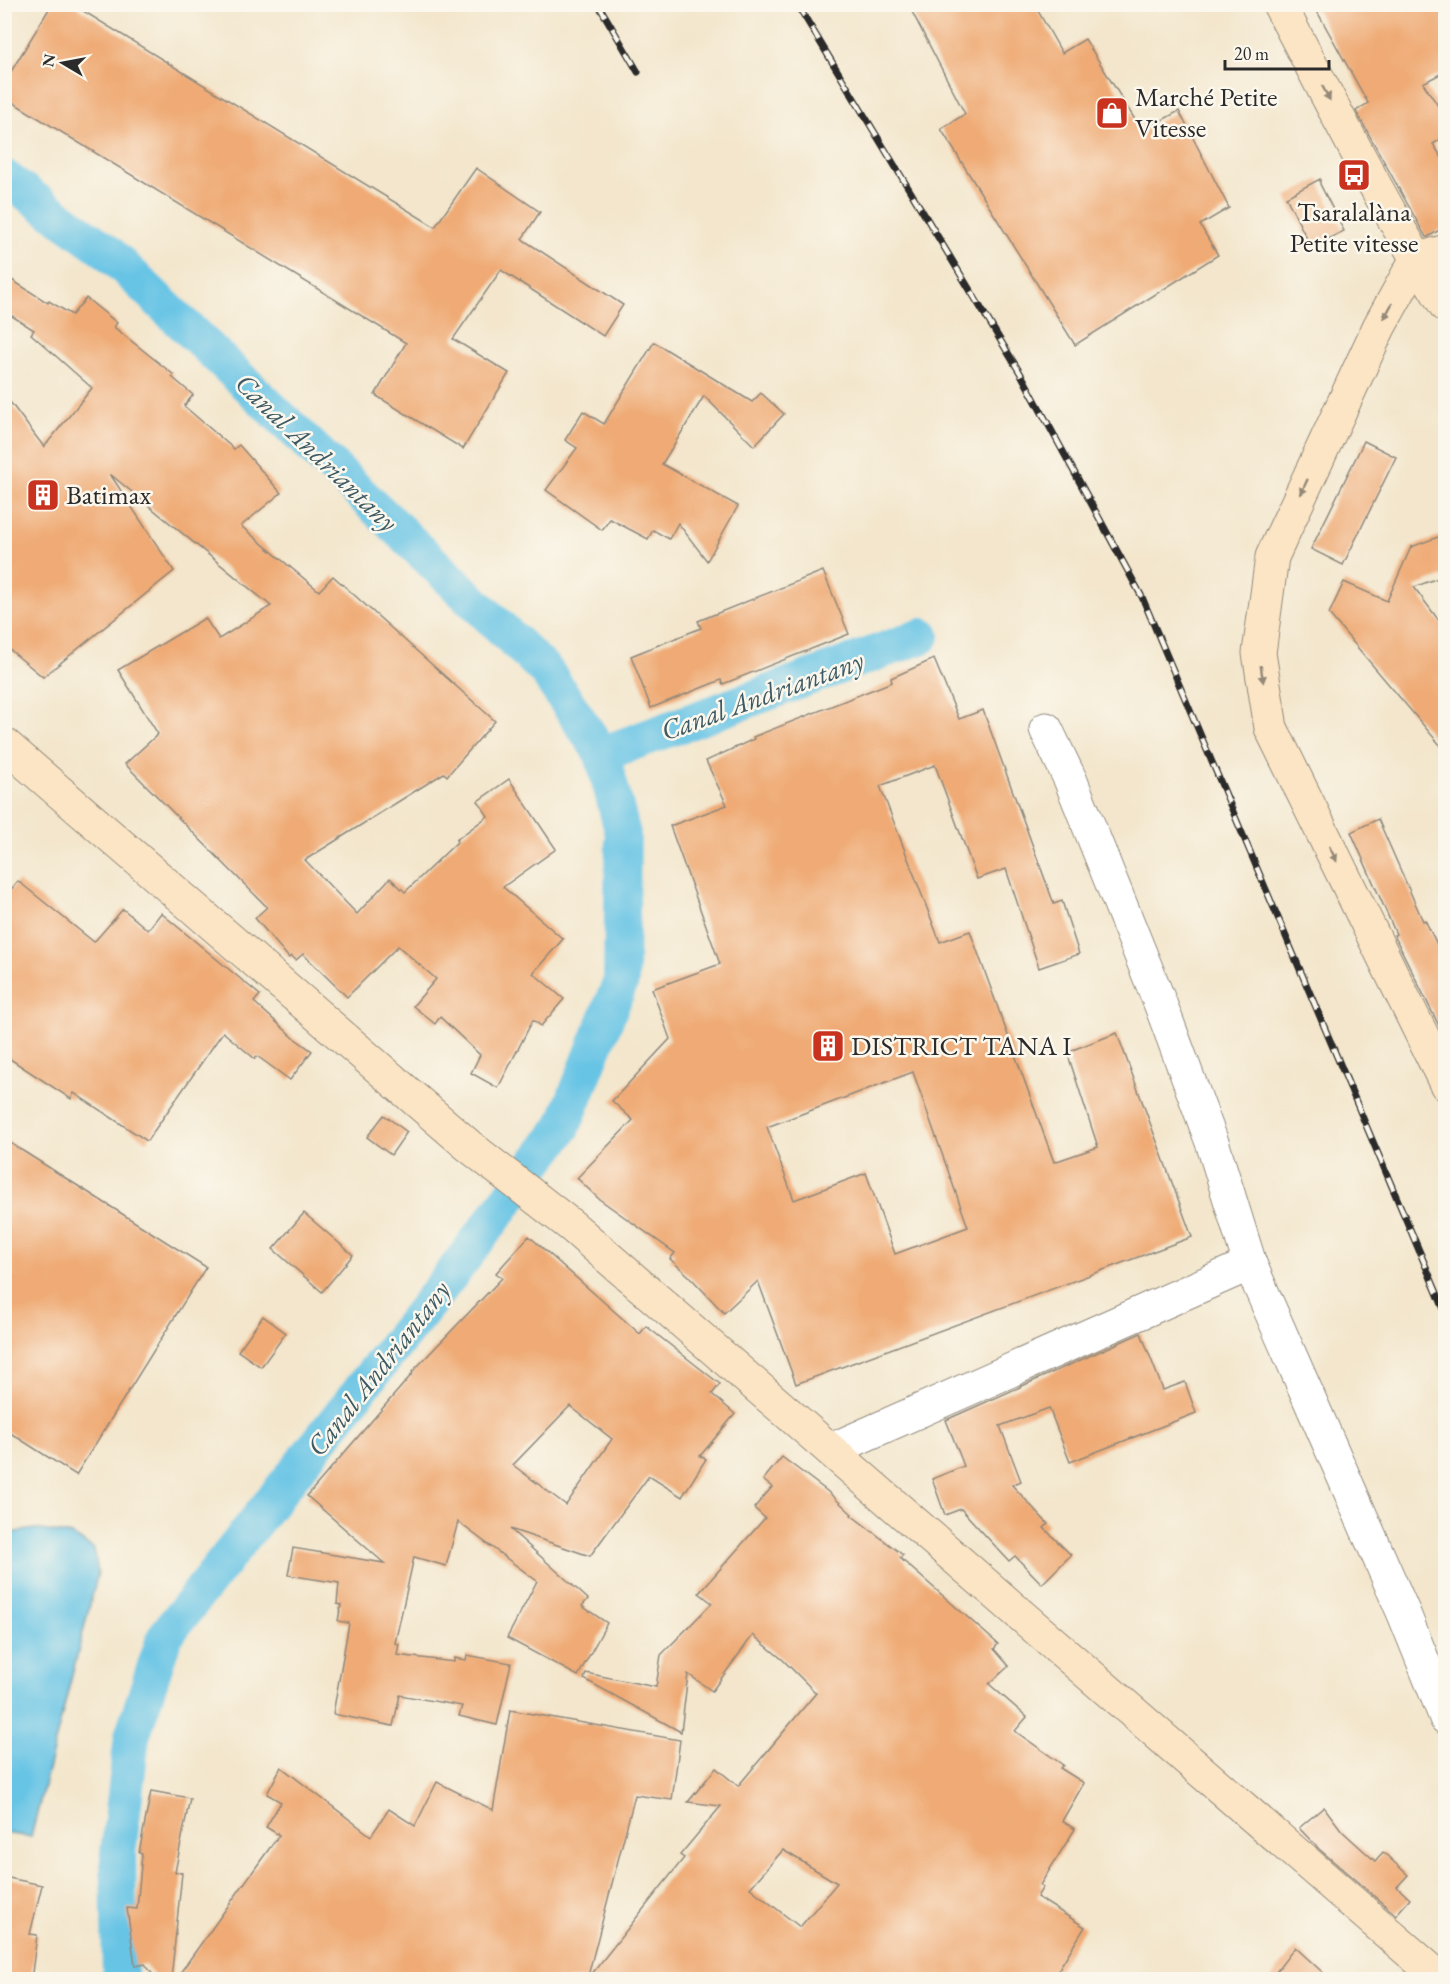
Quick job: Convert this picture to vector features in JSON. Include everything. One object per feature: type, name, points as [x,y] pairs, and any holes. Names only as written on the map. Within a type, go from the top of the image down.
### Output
[{"type":"street","points":[[1279,4],[1359,158],[1431,255],[1446,306]]},
{"type":"street","points":[[1431,255],[1379,327],[1272,557],[1259,653],[1271,729],[1446,1084]]},
{"type":"street","points":[[1046,729],[1070,779],[1160,1003],[1214,1145],[1250,1264],[1404,1614],[1446,1718]]},
{"type":"street","points":[[4,744],[469,1146],[573,1227],[1442,1980]]},
{"type":"street","points":[[831,1450],[1250,1264]]},
{"type":"water","points":[[35,1529],[72,1535],[94,1549],[98,1573],[31,1837],[5,1833],[4,1534]]},
{"type":"building","points":[[52,4],[72,4],[435,227],[476,168],[540,212],[522,239],[623,305],[603,336],[501,270],[453,339],[509,373],[463,449],[375,395],[406,343],[4,97],[4,83]]},
{"type":"building","points":[[908,4],[1034,4],[1062,53],[1085,39],[1142,131],[1179,111],[1229,208],[1200,225],[1218,255],[1075,345],[941,129],[965,114]]},
{"type":"building","points":[[1313,4],[1446,4],[1446,71],[1423,83],[1446,118],[1446,136],[1433,144],[1446,164],[1446,226],[1428,237],[1356,111],[1368,103]]},
{"type":"building","points":[[1320,179],[1320,184],[1344,231],[1311,247],[1286,197]]},
{"type":"building","points":[[4,275],[48,303],[49,301],[72,315],[86,298],[117,323],[114,327],[174,375],[172,377],[193,395],[184,406],[234,449],[239,445],[281,493],[241,526],[319,591],[333,576],[495,721],[447,776],[444,773],[305,860],[357,914],[390,878],[405,892],[457,842],[456,840],[488,816],[478,801],[509,779],[556,849],[503,887],[563,939],[533,973],[564,999],[541,1026],[533,1020],[498,1088],[471,1073],[480,1055],[440,1017],[435,1024],[413,1006],[436,979],[398,946],[347,997],[303,954],[296,960],[291,956],[289,958],[255,918],[267,907],[125,764],[158,734],[118,670],[205,618],[219,639],[271,606],[110,474],[174,571],[43,677],[4,645],[4,394],[44,447],[92,388],[31,334],[34,330],[4,311]]},
{"type":"building","points":[[654,342],[752,402],[761,393],[784,414],[754,446],[704,396],[662,464],[738,506],[707,561],[678,523],[669,539],[653,530],[648,539],[610,519],[602,530],[546,490],[577,448],[565,440],[583,411],[604,424]]},
{"type":"building","points":[[1364,441],[1396,457],[1343,565],[1311,549]]},
{"type":"building","points":[[1446,534],[1446,575],[1414,587],[1446,630],[1446,752],[1329,614],[1344,582],[1387,601],[1411,547]]},
{"type":"building","points":[[823,571],[849,634],[723,684],[721,680],[651,708],[631,656],[701,628],[698,621]]},
{"type":"building","points":[[934,659],[959,719],[983,710],[1054,904],[1062,901],[1079,954],[1039,968],[1006,869],[977,879],[935,765],[880,786],[940,942],[970,931],[1054,1162],[1098,1147],[1067,1052],[1117,1033],[1192,1237],[796,1384],[758,1281],[724,1313],[670,1259],[675,1253],[599,1199],[577,1178],[633,1120],[612,1101],[670,1039],[652,989],[720,964],[670,826],[727,805],[706,761],[754,739],[753,737],[892,682],[891,678]],"holes":[[[913,1072],[968,1227],[895,1254],[866,1173],[794,1200],[767,1127]]]},
{"type":"building","points":[[1378,819],[1423,921],[1425,920],[1446,963],[1446,1040],[1394,935],[1396,934],[1351,832]]},
{"type":"building","points":[[18,881],[94,942],[123,909],[148,930],[161,913],[260,995],[254,1002],[312,1051],[290,1080],[257,1056],[255,1059],[223,1032],[147,1141],[74,1093],[71,1099],[4,1055],[4,898]]},
{"type":"building","points":[[384,1115],[407,1132],[391,1155],[367,1137]]},
{"type":"building","points":[[4,1139],[206,1267],[76,1475],[4,1429]]},
{"type":"building","points":[[304,1213],[353,1255],[322,1292],[273,1249]]},
{"type":"building","points":[[529,1236],[640,1334],[646,1326],[720,1384],[712,1394],[735,1414],[700,1456],[706,1459],[682,1497],[649,1476],[590,1556],[510,1529],[588,1599],[582,1606],[607,1623],[578,1676],[507,1638],[537,1581],[458,1522],[446,1566],[414,1557],[395,1643],[399,1644],[397,1655],[454,1662],[454,1658],[466,1660],[467,1655],[511,1663],[497,1725],[459,1716],[462,1706],[400,1695],[393,1726],[333,1714],[349,1623],[338,1621],[341,1605],[337,1604],[339,1583],[288,1575],[293,1548],[384,1563],[307,1496],[412,1372],[502,1278],[496,1273]],"holes":[[[570,1406],[612,1439],[566,1505],[513,1465]]]},
{"type":"building","points":[[263,1316],[286,1333],[261,1367],[238,1351]]},
{"type":"building","points":[[1141,1333],[1163,1390],[1185,1382],[1196,1413],[1070,1462],[1049,1408],[1000,1426],[1021,1481],[1012,1485],[1048,1524],[1044,1528],[1071,1555],[1042,1584],[1015,1556],[1009,1561],[961,1509],[945,1515],[932,1479],[964,1466],[946,1420]]},
{"type":"building","points":[[782,1457],[827,1491],[851,1515],[903,1555],[900,1558],[998,1644],[994,1649],[1009,1666],[989,1684],[1027,1717],[1015,1731],[1063,1765],[1060,1768],[1084,1783],[1062,1821],[1075,1829],[1040,1885],[1043,1887],[1037,1897],[1085,1927],[1052,1980],[587,1980],[684,1858],[680,1855],[721,1806],[688,1802],[716,1768],[738,1786],[816,1693],[783,1660],[753,1635],[712,1691],[688,1674],[681,1732],[584,1679],[586,1673],[656,1687],[661,1655],[712,1603],[699,1593],[765,1518],[754,1508],[772,1487],[763,1480]],"holes":[[[783,1850],[837,1883],[800,1927],[750,1888]]]},
{"type":"building","points":[[510,1710],[680,1740],[672,1800],[635,1795],[587,1980],[175,1980],[279,1835],[266,1827],[281,1802],[267,1794],[281,1767],[371,1836],[389,1809],[415,1826],[437,1782],[493,1810]]},
{"type":"building","points":[[151,1791],[190,1798],[175,1872],[182,1873],[171,1980],[157,1980],[145,1964],[135,1966],[127,1908],[137,1909],[142,1854],[139,1853]]},
{"type":"building","points":[[1324,1807],[1342,1831],[1375,1861],[1383,1852],[1408,1875],[1397,1887],[1410,1899],[1396,1915],[1319,1849],[1299,1828]]},
{"type":"building","points":[[4,1877],[42,1885],[30,1934],[37,1935],[31,1980],[4,1980]]},
{"type":"building","points":[[1295,1947],[1331,1980],[1270,1980]]},
{"type":"waterway","name":"Canal Andriantany","points":[[4,177],[108,252],[546,671],[602,754],[623,834],[621,981],[563,1127],[454,1271],[165,1636],[132,1736],[118,1853],[120,1980]]},
{"type":"waterway","name":"Canal Andriantany","points":[[602,754],[922,636]]},
{"type":"railway","points":[[598,4],[638,72]]},
{"type":"railway","points":[[797,4],[1022,376],[1142,597],[1446,1314]]},
{"type":"place","name":"Marché Petite Vitesse","points":[[1112,113]]},
{"type":"place","name":"Tsaralalàna Petite vitesse","points":[[1354,175]]},
{"type":"place","name":"Batimax","points":[[43,495]]},
{"type":"place","name":"DISTRICT TANA I","points":[[828,1046]]}]
